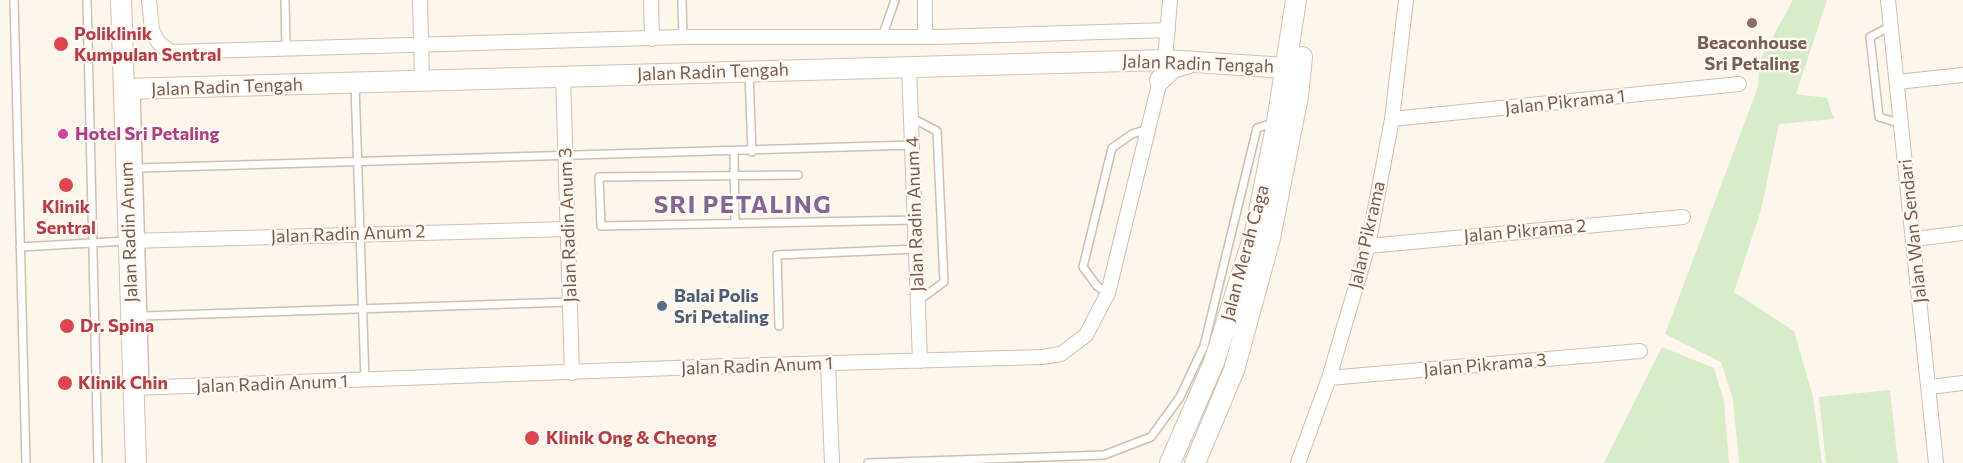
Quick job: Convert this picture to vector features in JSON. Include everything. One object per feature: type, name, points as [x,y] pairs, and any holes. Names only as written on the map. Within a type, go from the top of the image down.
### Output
[{"type":"street","name":"Jalan Radin Anum","points":[[121,0],[130,89],[136,241],[140,388],[136,463]]},
{"type":"street","name":"Jalan Radin Tengah","points":[[149,0],[152,30],[158,42],[170,52],[684,37],[926,37],[1168,30]]},
{"type":"street","points":[[420,0],[422,81]]},
{"type":"street","points":[[651,0],[652,39]]},
{"type":"street","points":[[925,0],[926,37]]},
{"type":"street","name":"Jalan Radin Anum 1","points":[[140,388],[920,362],[1042,357],[1061,354],[1086,334],[1108,292],[1165,60],[1170,0]]},
{"type":"street","name":"Jalan Merah Caga","points":[[1170,463],[1214,362],[1251,243],[1277,122],[1294,69],[1296,0]]},
{"type":"street","name":"Jalan Merah Caga","points":[[1195,463],[1234,370],[1270,238],[1302,0]]},
{"type":"street","name":"Jalan Pikrama","points":[[1298,463],[1329,378],[1368,246],[1392,119],[1406,0]]},
{"type":"street","name":"Jalan Wan Sendari","points":[[1888,0],[1915,239],[1936,463]]},
{"type":"street","name":"Jalan Radin Tengah","points":[[130,89],[1165,60],[1294,69]]},
{"type":"street","points":[[1160,80],[1173,68],[1195,62]]},
{"type":"street","name":"Jalan Radin Anum 4","points":[[909,66],[920,362]]},
{"type":"street","points":[[1897,82],[1963,75]]},
{"type":"street","name":"Jalan Radin Anum 3","points":[[563,77],[572,373]]},
{"type":"street","name":"Jalan Pikrama 1","points":[[1392,119],[1739,84]]},
{"type":"street","name":"Jalan Pikrama 2","points":[[1368,246],[1683,217]]},
{"type":"street","name":"Jalan Radin Anum 2","points":[[136,241],[568,229]]},
{"type":"street","points":[[1915,239],[1963,232]]},
{"type":"street","name":"Jalan Pikrama 3","points":[[1329,378],[1640,351]]},
{"type":"street","points":[[828,364],[832,463]]},
{"type":"street","points":[[1930,387],[1963,383]]},
{"type":"lane","points":[[14,0],[26,463]]},
{"type":"lane","points":[[87,0],[98,463]]},
{"type":"lane","points":[[285,0],[286,48]]},
{"type":"lane","points":[[682,0],[684,37]]},
{"type":"lane","points":[[882,37],[895,0]]},
{"type":"lane","points":[[1891,26],[1870,37],[1871,48],[1879,117],[1902,124]]},
{"type":"lane","points":[[749,71],[752,152]]},
{"type":"lane","points":[[355,83],[365,381]]},
{"type":"lane","points":[[130,89],[139,168],[136,241],[143,316],[140,388]]},
{"type":"lane","points":[[912,118],[937,131],[945,282],[918,301]]},
{"type":"lane","points":[[868,463],[1104,455],[1151,437],[1180,397],[1204,346],[1257,129],[1277,122]]},
{"type":"lane","points":[[1108,292],[1097,286],[1083,267],[1112,148],[1132,134],[1148,129]]},
{"type":"lane","points":[[139,168],[752,152],[913,145]]},
{"type":"lane","points":[[734,152],[735,223]]},
{"type":"lane","points":[[798,175],[599,177],[601,226],[915,220]]},
{"type":"lane","points":[[20,248],[136,241]]},
{"type":"lane","points":[[779,326],[777,255],[916,249]]},
{"type":"lane","points":[[143,316],[570,302]]},
{"type":"green space","points":[[1793,0],[1827,0],[1796,94],[1827,98],[1834,119],[1779,124],[1761,210],[1734,292],[1794,331],[1813,397],[1822,463],[1739,463],[1733,399],[1721,362],[1665,334],[1758,87],[1760,60]]},
{"type":"green space","points":[[1662,347],[1714,368],[1724,401],[1729,463],[1604,463]]},
{"type":"green space","points":[[1890,390],[1898,463],[1826,463],[1819,397]]},
{"type":"place","name":"Beaconhouse Sri Petaling","points":[[1752,23]]},
{"type":"place","name":"Poliklinik Kumpulan Sentral","points":[[61,44]]},
{"type":"place","name":"Hotel Sri Petaling","points":[[63,134]]},
{"type":"place","name":"Klinik Sentral","points":[[66,185]]},
{"type":"place","name":"Balai Polis Sri Petaling","points":[[662,306]]},
{"type":"place","name":"Dr. Spina","points":[[67,326]]},
{"type":"place","name":"Klinik Chin","points":[[65,383]]},
{"type":"place","name":"Klinik Ong & Cheong","points":[[532,438]]},
{"type":"district","name":"SRI PETALING","points":[[743,205]]}]
